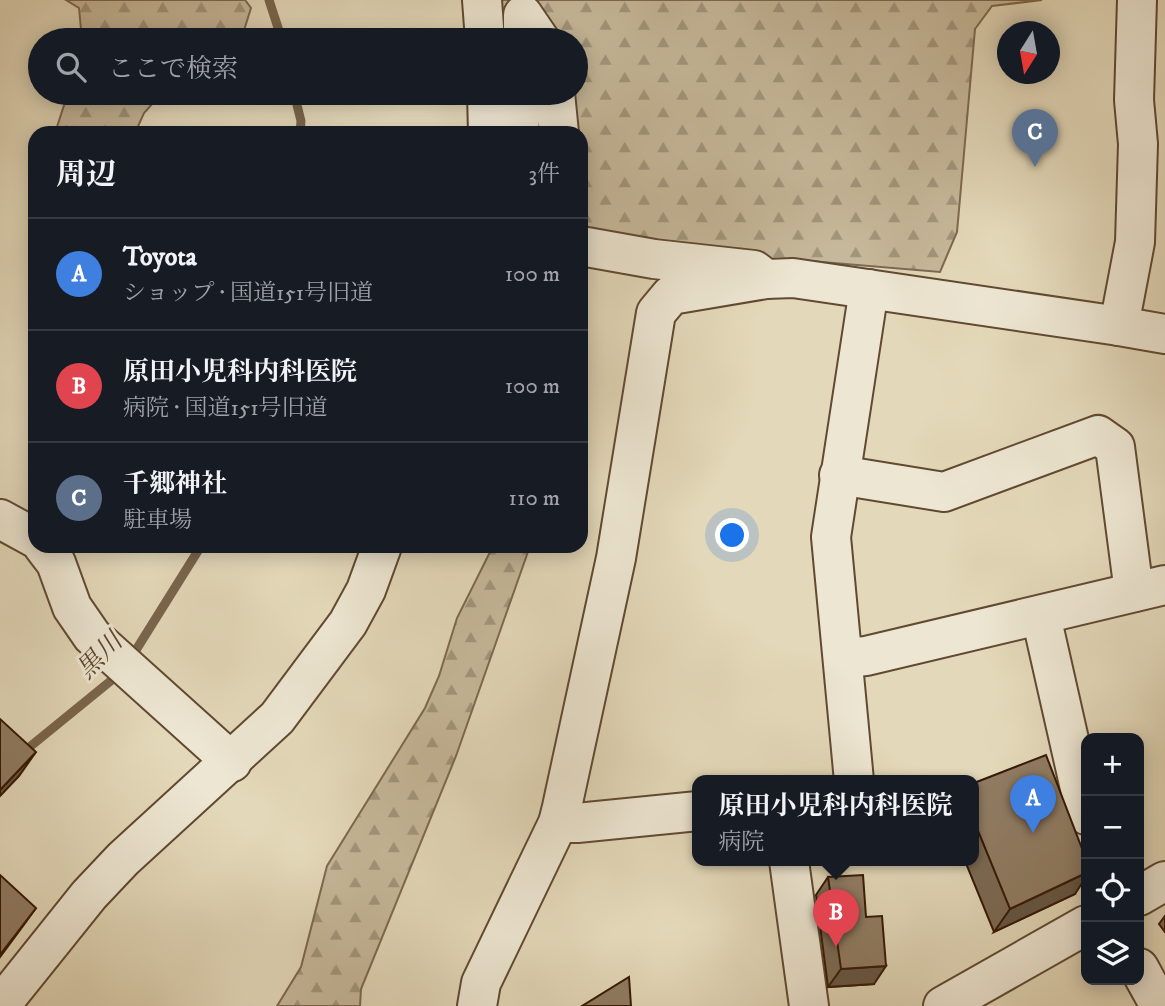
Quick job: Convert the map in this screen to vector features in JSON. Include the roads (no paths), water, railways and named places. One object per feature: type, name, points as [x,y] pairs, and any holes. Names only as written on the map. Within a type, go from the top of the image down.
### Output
[{"type":"street","points":[[482,0],[484,28]]},
{"type":"street","points":[[1119,326],[1135,242],[1138,144],[1133,100],[1137,0]]},
{"type":"street","points":[[487,105],[488,126]]},
{"type":"street","points":[[520,126],[521,105]]},
{"type":"street","points":[[556,105],[558,126]]},
{"type":"street","points":[[588,247],[654,259],[754,270],[766,279]]},
{"type":"street","points":[[477,1006],[481,983],[558,823],[616,558],[656,313],[671,295],[766,279],[793,278],[1165,332]]},
{"type":"street","points":[[854,775],[831,537],[869,289]]},
{"type":"street","points":[[839,475],[944,492],[1098,435],[1115,447],[1150,588],[866,656],[844,658]]},
{"type":"street","points":[[0,519],[28,534]]},
{"type":"street","points":[[48,553],[56,563],[72,607],[92,636],[232,762]]},
{"type":"street","points":[[0,1006],[89,895],[123,859],[277,718],[348,623],[366,590],[379,553]]},
{"type":"street","points":[[1041,615],[1082,796]]},
{"type":"street","points":[[558,823],[692,812]]},
{"type":"street","points":[[790,866],[809,1006]]},
{"type":"street","points":[[1144,893],[1165,881]]},
{"type":"street","points":[[943,1006],[1081,928]]},
{"type":"street","points":[[1144,977],[1160,1006]]},
{"type":"waterway","name":"黒川","points":[[269,0],[278,28]]},
{"type":"waterway","name":"黒川","points":[[297,105],[301,126]]},
{"type":"waterway","name":"黒川","points":[[131,658],[197,553]]},
{"type":"waterway","name":"黒川","points":[[21,754],[120,671]]},
{"type":"place","name":"千郷神社","points":[[1035,167]]},
{"type":"place","name":"Toyota","points":[[1033,833]]},
{"type":"place","name":"原田小児科内科医院","points":[[836,947]]}]
